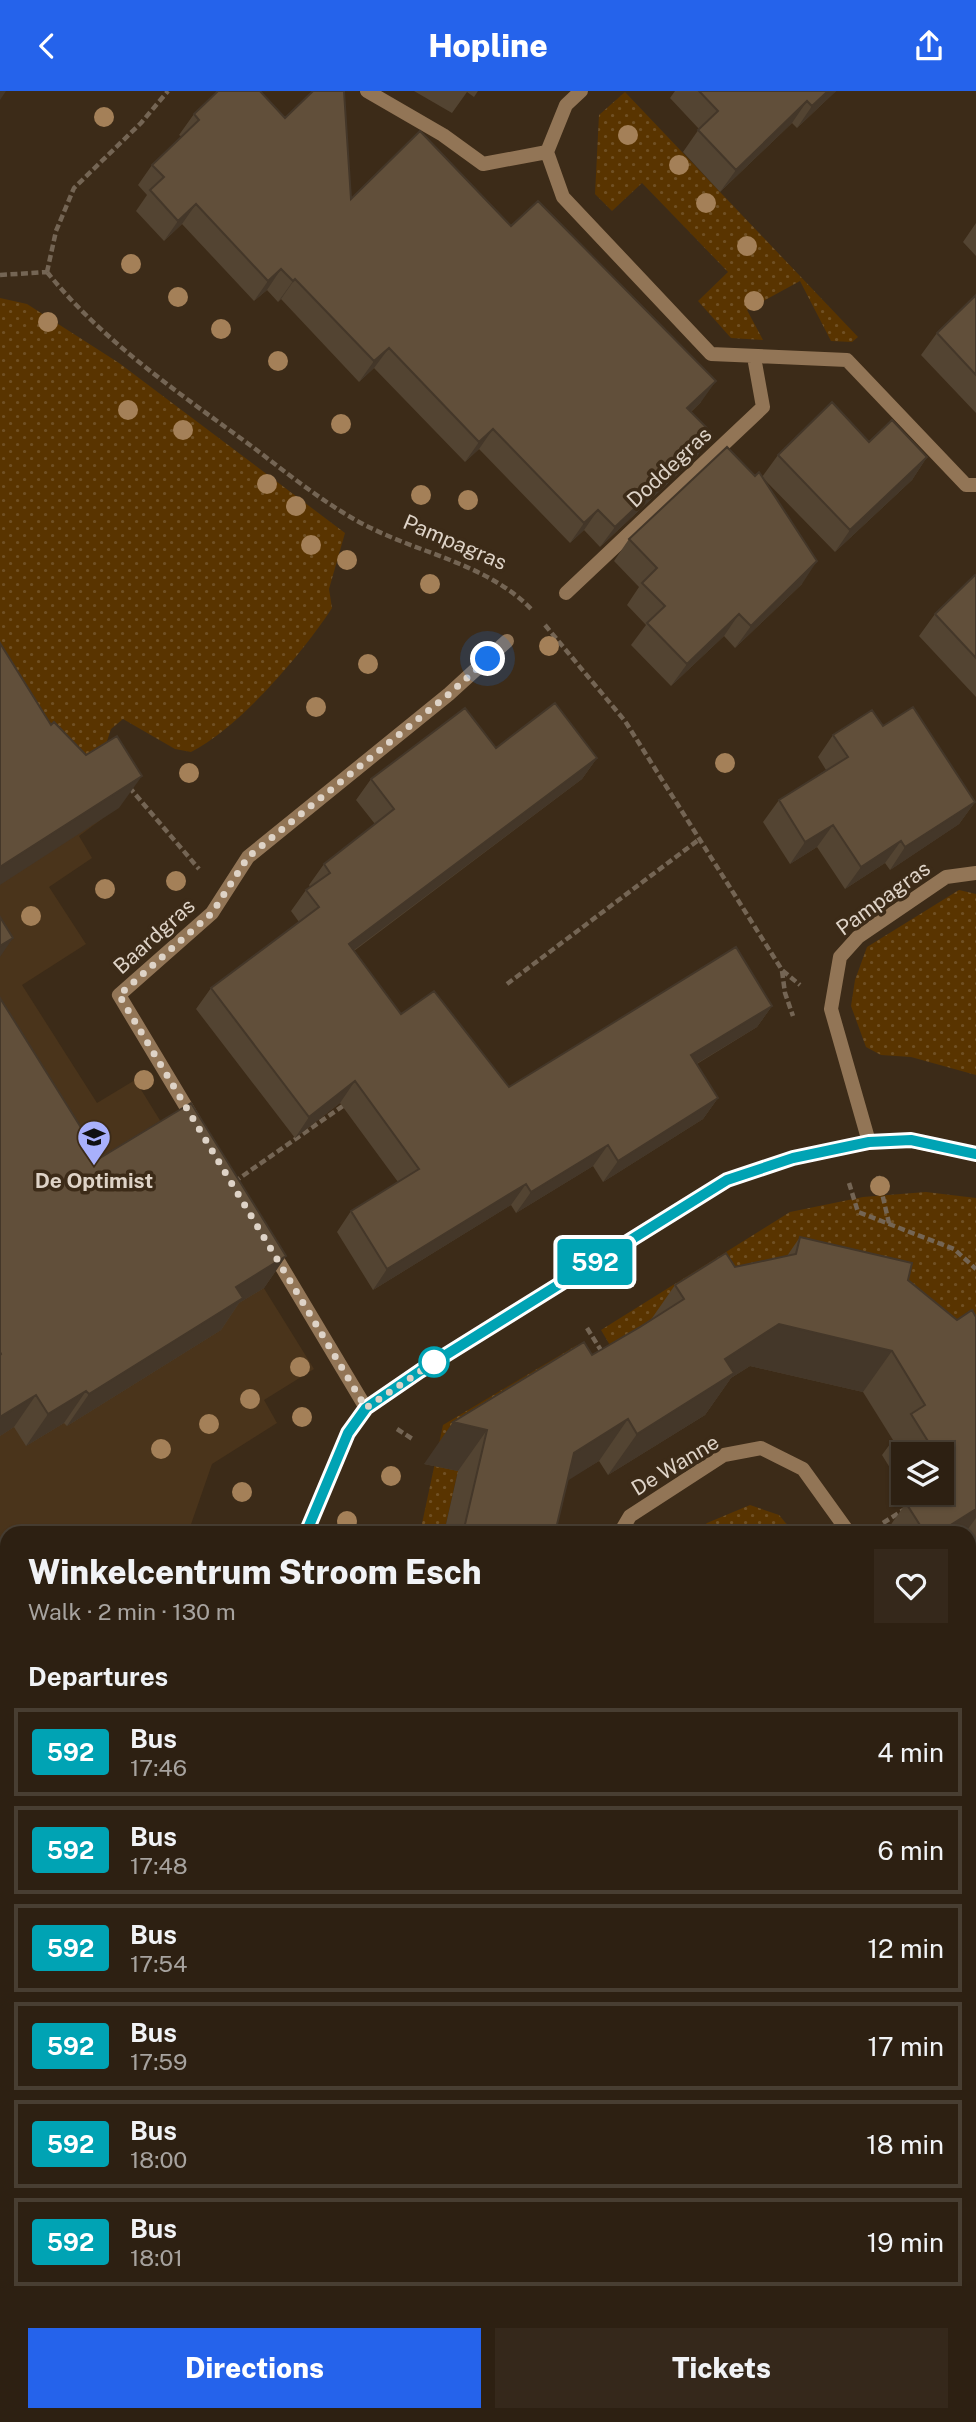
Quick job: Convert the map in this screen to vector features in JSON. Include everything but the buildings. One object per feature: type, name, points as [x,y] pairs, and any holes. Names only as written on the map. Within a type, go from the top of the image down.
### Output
[{"type":"street","points":[[367,91],[443,135],[483,164],[547,152]]},
{"type":"street","points":[[581,91],[566,105],[547,152],[563,197],[711,354],[847,360],[966,485],[976,485]]},
{"type":"street","name":"Doddegras","points":[[566,593],[763,407],[754,357]]},
{"type":"street","name":"Baardgras","points":[[232,1184],[119,995],[212,913],[248,857],[449,694],[507,641]]},
{"type":"street","name":"Pampagras","points":[[869,1142],[831,1009],[840,957],[858,937],[946,877],[976,873]]},
{"type":"street","points":[[311,1526],[348,1433],[366,1408],[420,1371],[727,1180],[793,1158],[869,1142],[911,1140],[976,1154]]},
{"type":"street","points":[[260,1231],[366,1408]]},
{"type":"street","name":"De Wanne","points":[[624,1526],[630,1516],[724,1455],[761,1448],[803,1469],[844,1526]]},
{"type":"path","points":[[0,275],[47,272],[56,231],[74,188],[141,123],[168,91]]},
{"type":"path","name":"Pampagras","points":[[47,272],[71,302],[157,377],[286,473],[371,529],[477,572],[515,591],[625,721],[782,970]]},
{"type":"path","points":[[123,780],[222,896]]},
{"type":"path","points":[[507,984],[701,838]]},
{"type":"path","points":[[232,1184],[356,1097]]},
{"type":"path","points":[[869,1142],[889,1223]]},
{"type":"path","points":[[852,1190],[858,1212],[954,1249],[976,1269]]},
{"type":"path","points":[[587,1328],[605,1358]]},
{"type":"path","points":[[878,1526],[911,1505]]},
{"type":"shaded area","points":[[625,92],[858,337],[852,342],[831,341],[800,281],[747,310],[763,340],[731,338],[698,301],[728,272],[642,183],[612,211],[595,194],[599,115]]},
{"type":"shaded area","points":[[0,298],[27,304],[119,363],[345,533],[329,589],[332,608],[269,688],[210,741],[191,752],[175,749],[123,719],[111,729],[105,747],[72,771],[0,657]]},
{"type":"shaded area","name":"De Optimist","points":[[0,657],[102,819],[79,836],[92,858],[49,887],[86,944],[22,985],[97,1103],[135,1080],[314,1369],[264,1400],[277,1423],[212,1464],[190,1526],[0,1526]]},
{"type":"shaded area","points":[[959,890],[976,894],[976,1075],[911,1057],[881,1055],[866,1047],[851,1006],[855,980],[867,947]]},
{"type":"shaded area","points":[[926,1192],[976,1198],[976,1437],[943,1352],[620,1362],[601,1330],[790,1212],[863,1197]]},
{"type":"shaded area","points":[[577,1345],[597,1377],[457,1475],[446,1526],[421,1526],[443,1425]]},
{"type":"shaded area","points":[[750,1505],[779,1515],[788,1526],[703,1526]]},
{"type":"bus line","name":"592","points":[[310,1526],[348,1433],[366,1408],[420,1371],[727,1180],[837,1146],[869,1142],[911,1140],[976,1154]]},
{"type":"place","name":"De Optimist","points":[[94,1167]]},
{"type":"route","points":[[434,1362],[443,1356],[366,1408],[119,995],[212,913],[248,857],[449,694],[488,659]]}]
